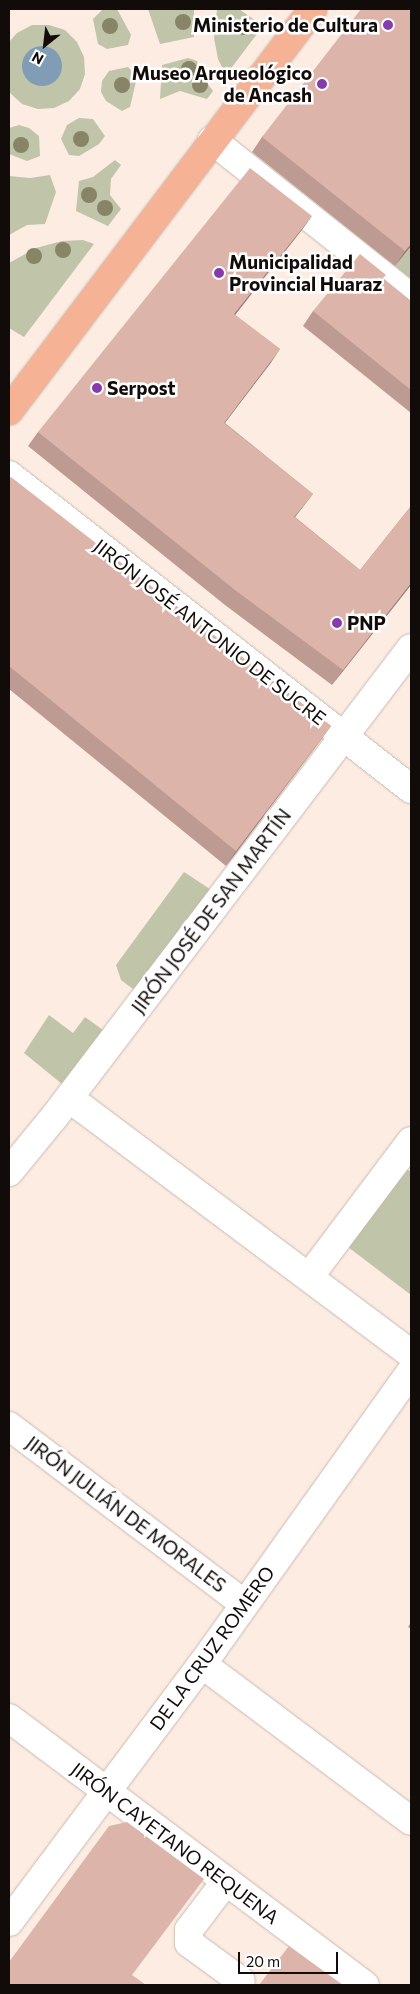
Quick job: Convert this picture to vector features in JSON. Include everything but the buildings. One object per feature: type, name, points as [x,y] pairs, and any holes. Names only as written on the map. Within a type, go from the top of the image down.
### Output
[{"type":"main road","points":[[9,411],[212,140],[313,9]]},
{"type":"street","points":[[212,140],[411,298]]},
{"type":"street","name":"JIRÓN JOSÉ ANTONIO DE SUCRE","points":[[9,475],[411,789]]},
{"type":"street","name":"JIRÓN JOSÉ DE SAN MARTÍN","points":[[9,1172],[69,1098],[411,648]]},
{"type":"street","points":[[69,1098],[411,1354]]},
{"type":"street","points":[[309,1277],[408,1152]]},
{"type":"street","name":"DE LA CRUZ ROMERO","points":[[9,1922],[202,1664],[243,1603],[411,1371]]},
{"type":"street","name":"JIRÓN JULIÁN DE MORALES","points":[[9,1426],[243,1603]]},
{"type":"street","points":[[202,1664],[411,1821]]},
{"type":"street","name":"JIRÓN CAYETANO REQUENA","points":[[9,1718],[365,1985]]},
{"type":"street","points":[[226,1881],[189,1930],[190,1943],[241,1981]]},
{"type":"green space","points":[[103,9],[117,9],[131,35],[128,45],[107,49],[98,44],[93,19]]},
{"type":"green space","points":[[148,9],[194,9],[194,37],[160,44]]},
{"type":"green space","points":[[217,9],[239,9],[263,26],[226,75],[218,59],[214,38]]},
{"type":"green space","points":[[32,25],[49,25],[65,30],[77,42],[84,57],[85,74],[80,89],[69,101],[54,108],[38,109],[22,104],[9,92],[9,42],[17,33]],"holes":[[[34,48],[60,73],[52,83],[39,85],[27,79],[25,56]]]},
{"type":"green space","points":[[188,58],[197,61],[200,74],[213,91],[207,99],[180,91],[160,99],[162,65]]},
{"type":"green space","points":[[128,67],[137,77],[130,107],[122,111],[106,101],[101,92],[102,81],[109,71]]},
{"type":"green space","points":[[79,118],[93,119],[105,136],[99,144],[79,156],[69,155],[61,139],[67,125]]},
{"type":"green space","points":[[19,125],[29,128],[39,136],[40,156],[27,161],[9,154],[9,128]]},
{"type":"green space","points":[[115,160],[121,165],[111,179],[110,195],[121,209],[108,226],[76,211],[79,181],[93,177]]},
{"type":"green space","points":[[50,175],[56,192],[45,224],[27,225],[9,235],[9,176],[30,178]]},
{"type":"green space","points":[[83,240],[94,244],[24,337],[9,328],[9,263],[36,248],[62,241]]},
{"type":"green space","points":[[411,246],[411,279],[395,266]]},
{"type":"green space","points":[[184,872],[222,897],[145,998],[121,980],[116,965]]},
{"type":"green space","points":[[49,1015],[73,1033],[85,1017],[114,1038],[73,1093],[24,1053]]},
{"type":"green space","points":[[405,1168],[411,1172],[411,1295],[348,1247]]},
{"type":"water","points":[[42,46],[56,52],[62,66],[56,80],[42,86],[28,80],[22,66],[28,52]]},
{"type":"place","name":"Ministerio de Cultura","points":[[388,25]]},
{"type":"place","name":"Museo Arqueológico de Ancash","points":[[322,84]]},
{"type":"place","name":"Municipalidad Provincial Huaraz","points":[[219,273]]},
{"type":"place","name":"Serpost","points":[[97,388]]},
{"type":"place","name":"PNP","points":[[337,623]]}]
